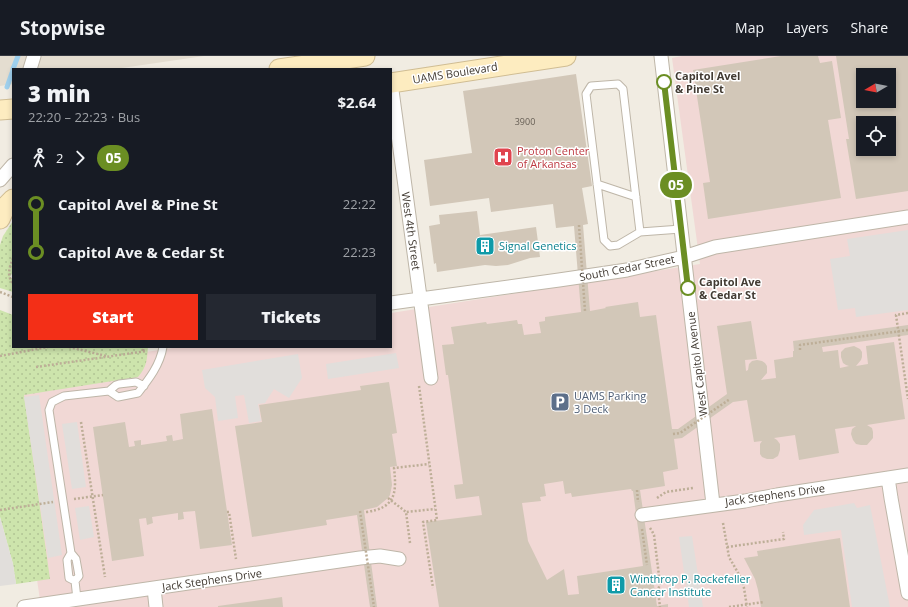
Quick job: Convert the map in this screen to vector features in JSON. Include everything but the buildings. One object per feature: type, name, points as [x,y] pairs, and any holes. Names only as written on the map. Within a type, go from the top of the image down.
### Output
[{"type":"main road","points":[[286,68],[365,56]]},
{"type":"main road","name":"UAMS Boulevard","points":[[392,83],[566,56]]},
{"type":"main road","points":[[0,110],[12,109]]},
{"type":"main road","points":[[0,219],[6,206],[12,199]]},
{"type":"street","points":[[30,68],[34,56]]},
{"type":"street","name":"West Capitol Avenue","points":[[661,56],[713,504]]},
{"type":"street","name":"West 4th Street","points":[[392,90],[431,378]]},
{"type":"street","points":[[0,180],[12,166]]},
{"type":"street","name":"South Cedar Street","points":[[392,303],[627,270],[684,257],[715,247],[908,217]]},
{"type":"street","name":"Jack Stephens Drive","points":[[642,515],[908,475]]},
{"type":"street","points":[[888,478],[908,593]]},
{"type":"street","name":"Jack Stephens Drive","points":[[24,607],[360,558],[380,556],[399,559]]},
{"type":"street","points":[[154,588],[156,607]]},
{"type":"lane","points":[[640,232],[623,89],[618,84],[591,86],[586,94],[604,240],[610,246],[618,246],[640,232],[681,229]]},
{"type":"lane","points":[[597,184],[636,197]]},
{"type":"lane","points":[[109,391],[118,397],[138,393],[149,380],[159,362],[163,348]]},
{"type":"lane","points":[[77,599],[75,581],[70,578],[67,560],[71,553],[49,410],[52,402],[64,396],[109,391],[119,384],[136,382],[144,386]]},
{"type":"path","points":[[579,225],[585,311]]},
{"type":"path","points":[[12,262],[9,273],[9,278],[12,282]]},
{"type":"path","points":[[0,292],[12,297]]},
{"type":"path","points":[[908,313],[896,315],[908,399]]},
{"type":"path","points":[[800,350],[800,345],[908,330]]},
{"type":"path","points":[[0,356],[43,348]]},
{"type":"path","points":[[73,348],[109,356]]},
{"type":"path","points":[[36,367],[147,350]]},
{"type":"path","points":[[418,384],[436,520],[423,522],[433,588]]},
{"type":"path","points":[[673,434],[680,433],[730,398]]},
{"type":"path","points":[[81,422],[105,577]]},
{"type":"path","points":[[366,512],[380,509],[393,496],[396,487],[394,468],[429,464]]},
{"type":"path","points":[[653,501],[666,492],[693,488]]},
{"type":"path","points":[[389,499],[406,512],[435,509]]},
{"type":"path","points":[[360,511],[374,607]]},
{"type":"path","points":[[227,512],[229,512],[236,558]]},
{"type":"path","points":[[406,512],[410,543]]},
{"type":"path","points":[[723,523],[729,557],[742,580],[747,606]]},
{"type":"path","points":[[647,527],[654,535],[660,584],[658,590],[660,607]]},
{"type":"path","points":[[727,547],[784,539],[783,532]]},
{"type":"path","points":[[729,607],[747,606],[764,602]]},
{"type":"shaded area","points":[[0,56],[204,56],[122,68],[12,68],[12,84],[0,86]]},
{"type":"shaded area","points":[[682,56],[908,56],[908,607],[41,607],[7,373],[172,348],[392,348],[392,313],[700,264],[672,58]]},
{"type":"shaded area","points":[[908,230],[908,310],[856,317],[855,308],[838,310],[830,259],[850,256],[847,239]]},
{"type":"shaded area","points":[[396,353],[399,368],[328,379],[326,364]]},
{"type":"shaded area","points":[[298,354],[302,378],[289,398],[274,389],[265,403],[258,404],[261,421],[249,423],[244,395],[235,396],[238,418],[218,421],[215,397],[205,388],[202,370]]},
{"type":"shaded area","points":[[39,395],[62,555],[48,558],[24,397]]},
{"type":"shaded area","points":[[77,422],[86,487],[72,489],[62,424]]},
{"type":"shaded area","points":[[854,503],[857,508],[870,505],[890,607],[852,607],[841,530],[804,535],[803,525],[814,510]]},
{"type":"shaded area","points":[[89,506],[94,537],[80,540],[75,508]]},
{"type":"shaded area","points":[[0,517],[13,564],[16,584],[0,586]]},
{"type":"shaded area","points":[[692,536],[703,607],[689,607],[679,537]]},
{"type":"green space","points":[[12,222],[12,274],[10,277],[12,278],[12,292],[0,288],[0,245],[3,236]]},
{"type":"green space","points":[[0,310],[12,315],[12,348],[148,348],[145,366],[138,377],[24,395],[50,579],[16,584],[13,564],[0,517]]},
{"type":"waterway","points":[[13,68],[18,56]]},
{"type":"waterway","points":[[7,87],[12,73]]},
{"type":"bus line","name":"05","points":[[664,82],[688,288]]},
{"type":"place","name":"Capitol Avel & Pine St","points":[[664,82]]},
{"type":"place","name":"Proton Center of Arkansas","points":[[503,157]]},
{"type":"place","name":"Signal Genetics","points":[[485,246]]},
{"type":"place","name":"Capitol Ave & Cedar St","points":[[688,288]]},
{"type":"place","name":"UAMS Parking 3 Deck","points":[[560,402]]},
{"type":"place","name":"Winthrop P. Rockefeller Cancer Institute","points":[[616,585]]}]
